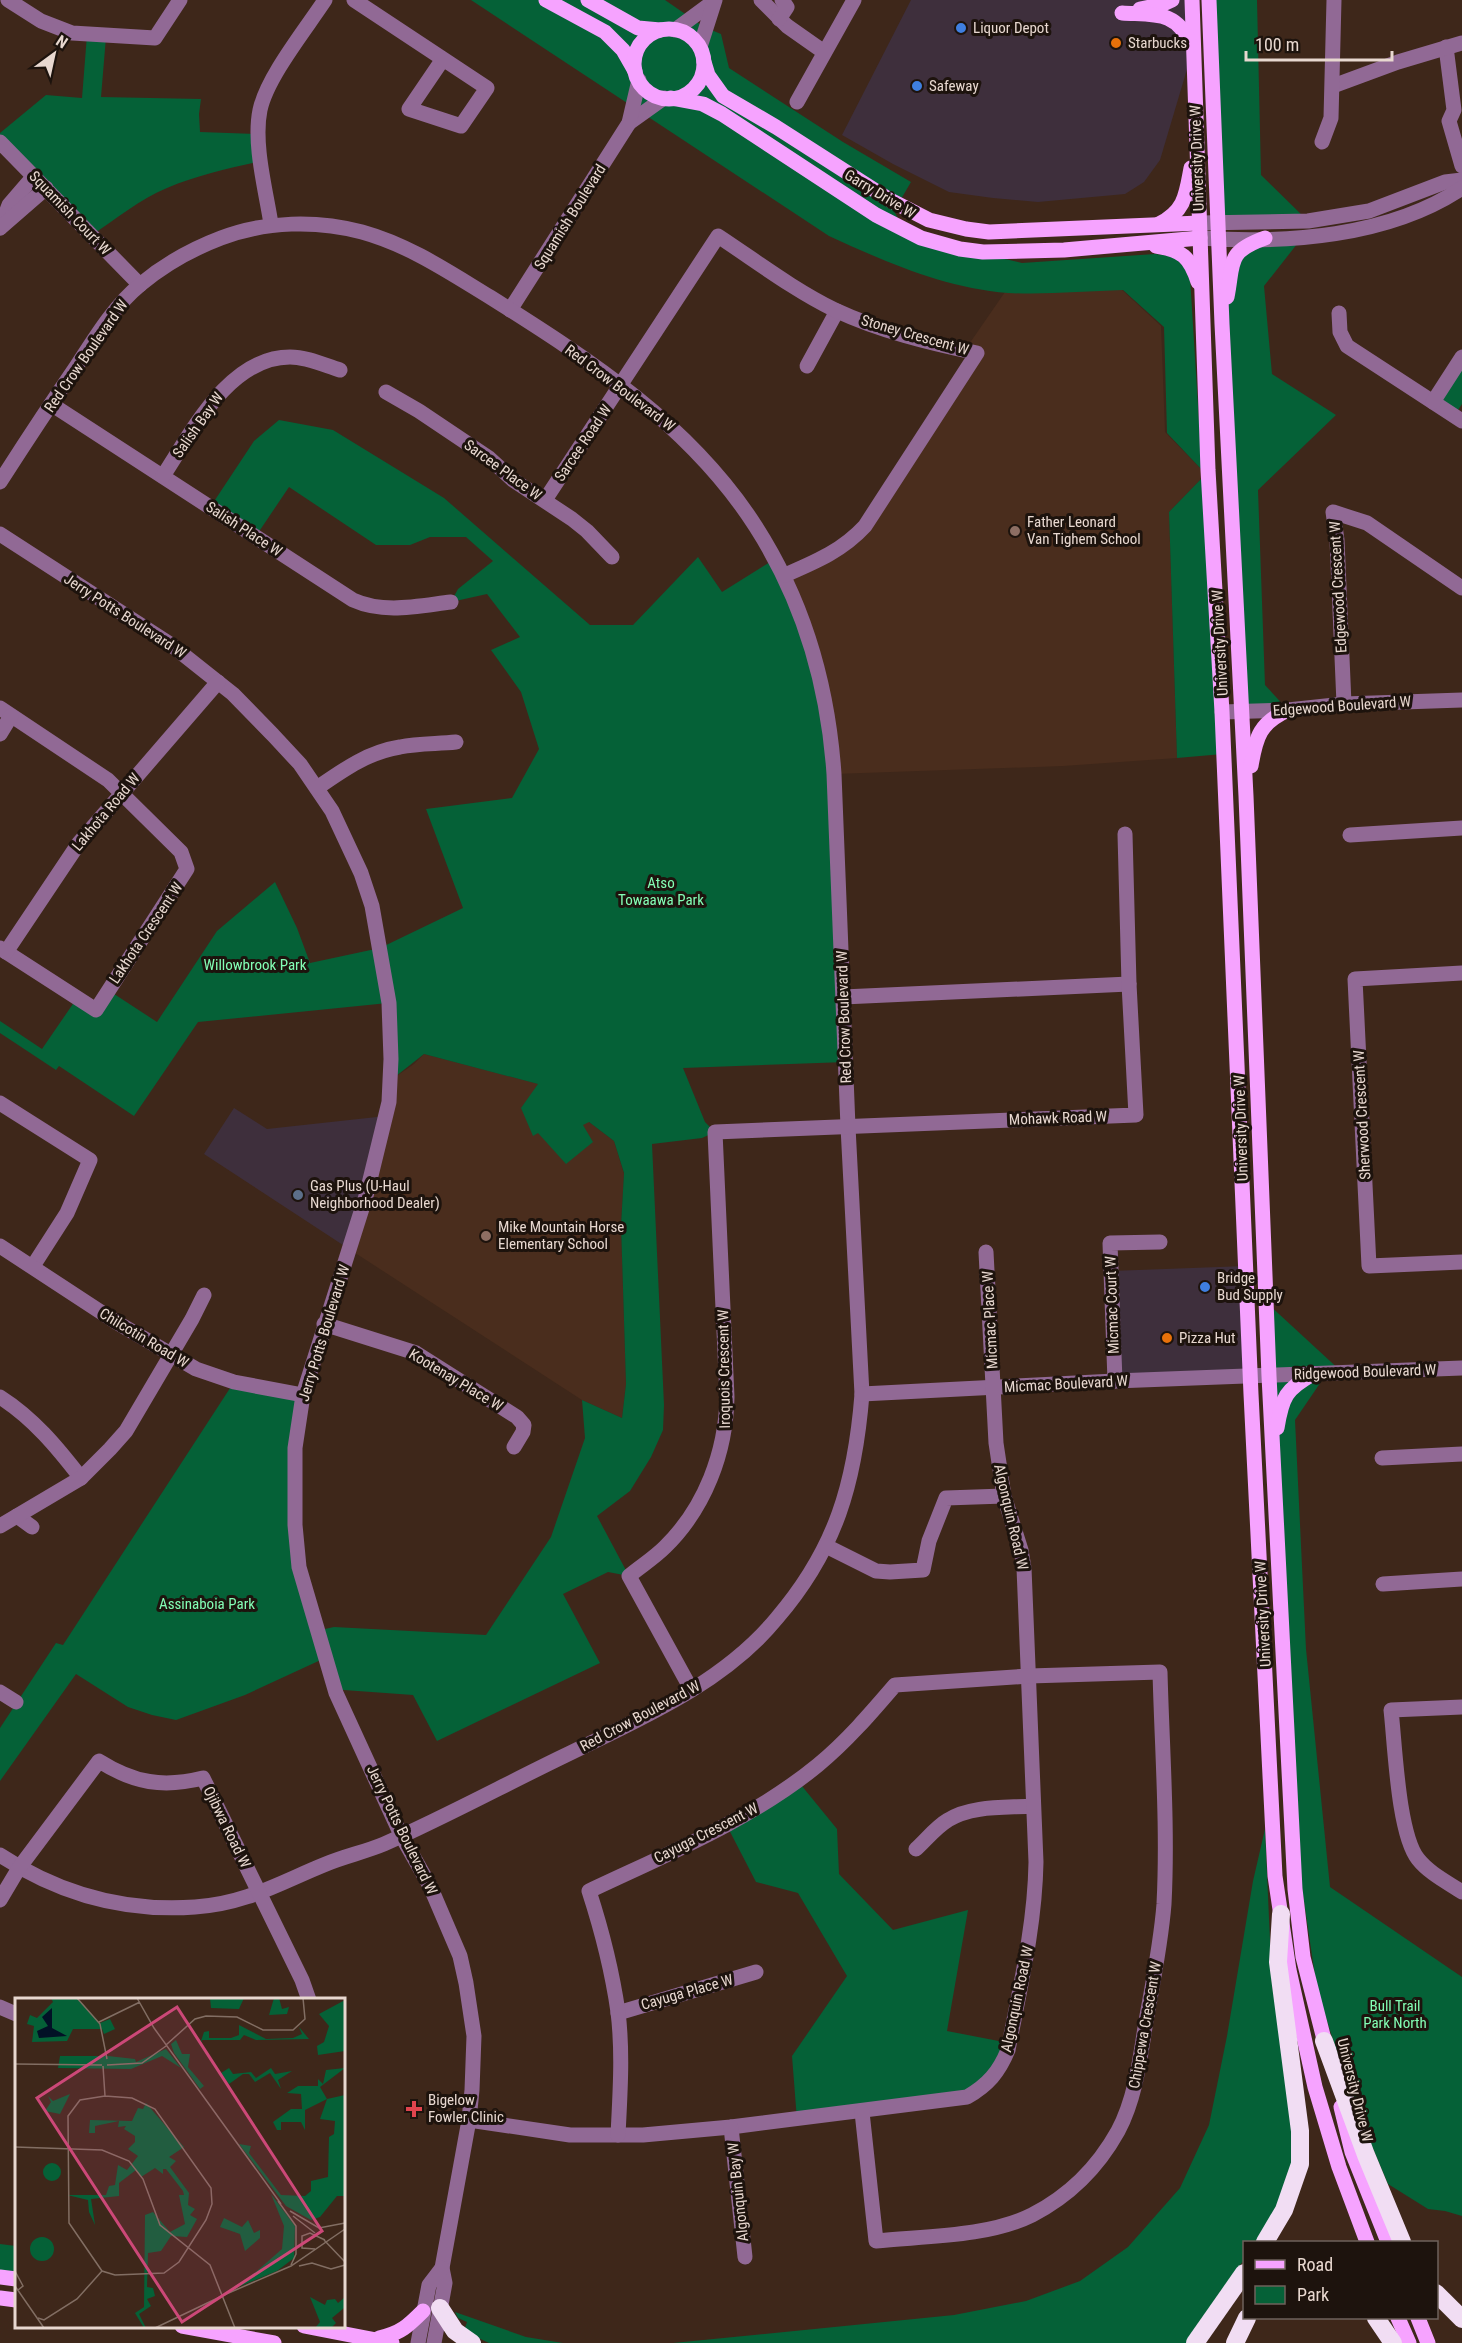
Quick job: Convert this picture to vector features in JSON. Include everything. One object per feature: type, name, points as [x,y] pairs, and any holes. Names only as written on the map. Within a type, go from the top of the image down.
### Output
[{"type":"highway","points":[[1266,2241],[1284,2210],[1300,2164],[1300,2131],[1278,1962],[1281,1914]]},
{"type":"highway","points":[[1324,2041],[1366,2155],[1402,2241]]},
{"type":"highway","points":[[1195,2343],[1243,2277]]},
{"type":"highway","points":[[1229,2297],[1243,2287]]},
{"type":"highway","points":[[1438,2294],[1462,2319]]},
{"type":"highway","points":[[432,2309],[455,2331],[472,2343]]},
{"type":"highway","points":[[1235,2343],[1246,2319]]},
{"type":"highway","points":[[1378,2319],[1393,2343]]},
{"type":"main road","points":[[546,0],[605,32],[623,50],[637,77],[649,92],[667,98],[686,94],[698,84],[704,70],[702,55],[690,36],[667,30],[638,28],[588,0]]},
{"type":"main road","points":[[1172,0],[1161,5],[1122,13],[1170,18],[1185,30],[1193,49]]},
{"type":"main road","name":"University Drive W","points":[[1192,0],[1208,470],[1222,712],[1250,1377],[1275,1876],[1289,1970],[1315,2087],[1339,2167],[1367,2241]]},
{"type":"main road","name":"University Drive W","points":[[1209,0],[1221,324],[1242,711],[1269,1376],[1295,1889],[1303,1957],[1352,2152],[1388,2241]]},
{"type":"main road","points":[[637,77],[635,58],[637,50],[646,38],[667,30]]},
{"type":"main road","name":"Garry Drive W","points":[[702,55],[708,75],[715,87],[728,100],[776,127],[890,200],[929,220],[989,232],[1157,225],[1200,231]]},
{"type":"main road","name":"Garry Drive W","points":[[667,98],[703,104],[722,114],[876,215],[921,238],[960,249],[983,252],[1064,250],[1114,245],[1200,231]]},
{"type":"main road","points":[[1157,225],[1172,218],[1184,201],[1197,138]]},
{"type":"main road","points":[[1221,324],[1236,255],[1242,248],[1265,238]]},
{"type":"main road","points":[[1114,245],[1155,246],[1183,254],[1189,260],[1195,273],[1202,297]]},
{"type":"main road","points":[[1246,796],[1259,731],[1272,718],[1288,711]]},
{"type":"main road","points":[[1273,1454],[1284,1398],[1295,1384],[1313,1374]]},
{"type":"main road","points":[[0,2277],[15,2279]]},
{"type":"main road","points":[[0,2298],[15,2300]]},
{"type":"main road","points":[[373,2340],[396,2334],[432,2309]]},
{"type":"main road","points":[[1398,2319],[1409,2343]]},
{"type":"main road","points":[[1418,2319],[1428,2343]]},
{"type":"main road","points":[[193,2328],[274,2343]]},
{"type":"main road","points":[[314,2328],[392,2343]]},
{"type":"street","points":[[8,0],[41,21],[72,33],[155,38],[180,0]]},
{"type":"street","points":[[271,224],[258,134],[260,110],[279,71],[325,0]]},
{"type":"street","points":[[354,0],[487,88],[462,126],[409,109],[442,59]]},
{"type":"street","points":[[761,0],[801,38],[824,52]]},
{"type":"street","points":[[779,19],[787,7],[782,0]]},
{"type":"street","points":[[797,102],[854,0]]},
{"type":"street","points":[[1322,142],[1331,118],[1334,86],[1334,0]]},
{"type":"street","points":[[667,30],[714,1]]},
{"type":"street","points":[[702,55],[714,1]]},
{"type":"street","points":[[1334,86],[1462,43]]},
{"type":"street","points":[[1446,47],[1458,112],[1449,121],[1462,166]]},
{"type":"street","name":"Squamish Boulevard","points":[[510,310],[629,123],[637,77]]},
{"type":"street","name":"Squamish Boulevard","points":[[629,123],[667,98]]},
{"type":"street","name":"Squamish Court W","points":[[0,142],[140,285]]},
{"type":"street","points":[[0,228],[9,205],[34,176]]},
{"type":"street","points":[[1218,232],[1369,211],[1445,182],[1462,180]]},
{"type":"street","points":[[0,228],[46,188]]},
{"type":"street","points":[[1200,231],[1265,238],[1301,239],[1363,229],[1388,222],[1450,196],[1462,188]]},
{"type":"street","name":"Red Crow Boulevard W","points":[[0,482],[111,315],[140,285],[180,256],[201,246],[225,236],[271,224],[336,227],[388,241],[437,265],[510,310],[621,386],[678,432],[721,480],[755,526],[785,575],[813,649],[822,686],[832,744],[862,1394],[854,1464],[837,1522],[826,1546],[796,1595],[756,1641],[736,1659],[657,1710],[382,1844],[326,1864],[260,1893],[196,1907],[144,1907],[94,1899],[46,1882],[0,1855]]},
{"type":"street","name":"Stoney Crescent W","points":[[621,386],[718,236],[799,290],[837,311],[918,339],[977,353],[865,526],[834,553],[785,575]]},
{"type":"street","points":[[807,366],[837,311]]},
{"type":"street","points":[[1339,313],[1340,332],[1347,346],[1462,422]]},
{"type":"street","name":"Salish Bay W","points":[[162,476],[211,403],[239,376],[274,359],[291,357],[340,370]]},
{"type":"street","points":[[1433,402],[1462,357]]},
{"type":"street","name":"Sarcee Road W","points":[[545,500],[621,386]]},
{"type":"street","name":"Sarcee Place W","points":[[386,392],[473,447],[513,480],[587,531],[612,557]]},
{"type":"street","name":"Salish Place W","points":[[51,404],[329,585],[365,606],[381,609],[451,602]]},
{"type":"street","name":"Edgewood Crescent W","points":[[1344,704],[1337,540],[1333,512],[1368,523],[1462,588]]},
{"type":"street","name":"Jerry Potts Boulevard W","points":[[0,534],[141,624],[218,682],[273,735],[317,788],[332,811],[361,873],[372,906],[387,982],[391,1030],[391,1080],[381,1143],[352,1244],[324,1324],[303,1395],[295,1448],[293,1485],[299,1567],[336,1693],[401,1835],[430,1886],[460,1956],[474,2036],[469,2120],[442,2268],[446,2283],[418,2343]]},
{"type":"street","name":"Lakhota Road W","points":[[3,950],[79,843],[218,682]]},
{"type":"street","name":"Edgewood Boulevard W","points":[[1222,712],[1288,711],[1344,704],[1462,700]]},
{"type":"street","name":"Lakhota Crescent W","points":[[0,734],[6,712],[91,768],[121,793],[181,852],[187,869],[96,1010],[3,950]]},
{"type":"street","points":[[317,788],[348,766],[373,754],[400,746],[456,742]]},
{"type":"street","points":[[1350,835],[1462,828]]},
{"type":"street","name":"Mohawk Road W","points":[[848,1127],[1136,1115],[1129,984],[1125,834]]},
{"type":"street","name":"Sherwood Crescent W","points":[[1462,973],[1355,979],[1369,1266],[1462,1262]]},
{"type":"street","points":[[843,997],[1129,984]]},
{"type":"street","points":[[0,1104],[90,1160],[67,1213],[33,1266]]},
{"type":"street","name":"Iroquois Crescent W","points":[[691,1689],[629,1576],[665,1547],[680,1530],[714,1472],[724,1439],[727,1397],[715,1132],[848,1127]]},
{"type":"street","name":"Micmac Court W","points":[[1115,1381],[1110,1243],[1160,1242]]},
{"type":"street","name":"Chilcotin Road W","points":[[0,1246],[170,1355],[213,1376],[303,1395]]},
{"type":"street","name":"Micmac Place W","points":[[987,1252],[993,1387]]},
{"type":"street","points":[[0,1526],[81,1478],[126,1431],[192,1320],[204,1295]]},
{"type":"street","name":"Kootenay Place W","points":[[324,1324],[416,1353],[517,1417],[524,1425],[523,1432],[514,1448]]},
{"type":"street","name":"Ridgewood Boulevard W","points":[[1269,1376],[1462,1368]]},
{"type":"street","name":"Micmac Boulevard W","points":[[862,1394],[1115,1381],[1269,1376]]},
{"type":"street","name":"Algonquin Road W","points":[[469,2120],[596,2137],[731,2127],[967,2097],[981,2089],[1002,2066],[1008,2050],[1033,1914],[1036,1862],[1024,1568],[1021,1550],[1004,1496],[996,1443],[993,1387]]},
{"type":"street","points":[[0,1397],[27,1415],[56,1446],[81,1478]]},
{"type":"street","points":[[1382,1458],[1462,1454]]},
{"type":"street","points":[[826,1546],[876,1571],[923,1570],[929,1541],[946,1498],[1004,1496]]},
{"type":"street","points":[[17,1516],[32,1527]]},
{"type":"street","points":[[1383,1584],[1462,1579]]},
{"type":"street","name":"Chippewa Crescent W","points":[[862,2112],[876,2241],[983,2230],[1006,2225],[1031,2215],[1072,2189],[1090,2172],[1119,2129],[1130,2104],[1146,2026],[1164,1907],[1165,1827],[1160,1672],[1029,1676]]},
{"type":"street","name":"Cayuga Crescent W","points":[[618,2135],[621,2074],[618,2013],[604,1940],[589,1891],[726,1824],[779,1794],[841,1744],[861,1725],[895,1685],[1029,1676]]},
{"type":"street","points":[[0,1692],[16,1702]]},
{"type":"street","points":[[1462,1707],[1391,1710],[1404,1825],[1409,1844],[1418,1859],[1431,1872],[1462,1892]]},
{"type":"street","name":"Ojibwa Road W","points":[[0,1900],[19,1868],[99,1761],[118,1773],[139,1780],[164,1784],[203,1778],[302,1980],[308,1998]]},
{"type":"street","points":[[916,1849],[947,1820],[960,1814],[977,1810],[1033,1806]]},
{"type":"street","name":"Cayuga Place W","points":[[618,2013],[756,1972]]},
{"type":"street","points":[[0,2007],[15,2014]]},
{"type":"street","name":"Algonquin Bay W","points":[[731,2127],[745,2257]]},
{"type":"street","name":"Jerry Potts Boulevard W","points":[[432,2309],[434,2343]]},
{"type":"shaded area","points":[[911,0],[1192,0],[1193,49],[1160,160],[1144,182],[1125,194],[1038,202],[949,192],[842,135]]},
{"type":"shaded area","name":"Father Leonard Van Tighem School","points":[[1121,289],[1161,326],[1165,432],[1202,470],[1203,477],[1169,512],[1177,758],[1063,766],[834,774],[785,575],[848,543],[977,353],[965,350],[1005,292]]},
{"type":"shaded area","name":"Mike Mountain Horse Elementary School","points":[[424,1054],[539,1084],[614,1141],[624,1174],[621,1225],[626,1384],[622,1418],[582,1400],[346,1247],[391,1080]]},
{"type":"shaded area","points":[[234,1108],[267,1129],[386,1116],[346,1247],[204,1154]]},
{"type":"shaded area","points":[[1246,1266],[1250,1377],[1115,1381],[1111,1271]]},
{"type":"green space","points":[[471,0],[665,0],[704,27],[721,34],[729,68],[843,142],[911,182],[894,211],[904,229],[937,243],[1022,263],[1155,254],[1177,260],[1190,277],[1202,470],[1167,433],[1164,327],[1123,290],[1037,294],[984,290],[938,280],[850,246],[829,236]]},
{"type":"green space","points":[[1209,0],[1257,0],[1261,175],[1308,221],[1219,224]]},
{"type":"green space","points":[[87,35],[106,37],[101,97],[201,99],[200,132],[258,134],[262,161],[226,169],[167,188],[138,203],[92,235],[0,142],[0,133],[46,95],[82,98]]},
{"type":"green space","points":[[1301,239],[1264,286],[1272,374],[1336,415],[1258,490],[1265,685],[1288,710],[1242,711],[1228,302],[1242,248]]},
{"type":"green space","points":[[1462,357],[1462,404],[1454,416],[1433,402]]},
{"type":"green space","points":[[279,420],[333,430],[444,498],[590,625],[633,625],[698,557],[722,592],[775,559],[822,686],[846,1062],[683,1068],[705,1122],[715,1132],[702,1138],[652,1144],[664,1405],[663,1430],[651,1457],[630,1491],[597,1516],[629,1576],[608,1572],[563,1594],[600,1663],[437,1741],[413,1695],[330,1689],[325,1658],[245,1695],[176,1720],[128,1707],[76,1674],[0,1781],[0,1728],[56,1643],[63,1645],[234,1382],[303,1395],[295,1448],[311,1632],[334,1627],[486,1635],[551,1537],[585,1438],[582,1400],[622,1418],[626,1384],[621,1225],[624,1173],[614,1141],[589,1122],[583,1125],[593,1142],[566,1164],[538,1133],[533,1136],[521,1108],[538,1084],[424,1054],[391,1080],[388,1003],[198,1022],[134,1116],[59,1066],[56,1070],[0,1033],[0,1021],[42,1049],[77,998],[96,1010],[108,990],[157,1022],[217,931],[275,882],[297,928],[310,963],[380,948],[463,908],[426,809],[512,798],[539,749],[521,692],[491,650],[520,637],[487,594],[451,602],[458,589],[493,561],[466,537],[430,537],[410,545],[376,545],[289,487],[256,536],[211,506],[254,441]]},
{"type":"green space","points":[[1203,477],[1223,754],[1177,758],[1169,512]]},
{"type":"green space","name":"Bull Trail Park North","points":[[1266,1302],[1343,1373],[1327,1373],[1295,1420],[1306,1649],[1330,1887],[1462,1977],[1462,2216],[1428,2209],[1388,2184],[1350,2094],[1317,1989],[1302,1888]]},
{"type":"green space","points":[[797,1780],[837,1829],[839,1874],[893,1930],[968,1910],[947,2031],[1009,2043],[981,2089],[797,2120],[792,2056],[847,1976],[798,1893],[756,1882],[726,1824]]},
{"type":"green space","points":[[1265,1829],[1272,1985],[1290,2092],[1293,2165],[1282,2198],[1258,2241],[1243,2241],[1243,2261],[1187,2343],[673,2343],[954,2315],[1026,2301],[1080,2281],[1128,2247],[1180,2188],[1209,2125],[1227,2036],[1253,1881]]},
{"type":"green space","points":[[0,2244],[15,2246],[15,2272],[0,2270]]},
{"type":"green space","points":[[455,2312],[526,2337],[563,2343],[489,2343],[464,2331],[467,2322],[458,2318]]},
{"type":"place","name":"Liquor Depot","points":[[961,28]]},
{"type":"place","name":"Starbucks","points":[[1116,43]]},
{"type":"place","name":"Safeway","points":[[917,86]]},
{"type":"place","name":"Father Leonard Van Tighem School","points":[[1015,531]]},
{"type":"place","name":"Gas Plus (U-Haul Neighborhood Dealer)","points":[[298,1195]]},
{"type":"place","name":"Mike Mountain Horse Elementary School","points":[[486,1236]]},
{"type":"place","name":"Bridge Bud Supply","points":[[1205,1287]]},
{"type":"place","name":"Pizza Hut","points":[[1167,1338]]},
{"type":"place","name":"Bigelow Fowler Clinic","points":[[414,2109]]},
{"type":"park label","name":"Atso Towaawa Park","points":[[661,892]]},
{"type":"park label","name":"Willowbrook Park","points":[[255,965]]},
{"type":"park label","name":"Assinaboia Park","points":[[207,1604]]}]
